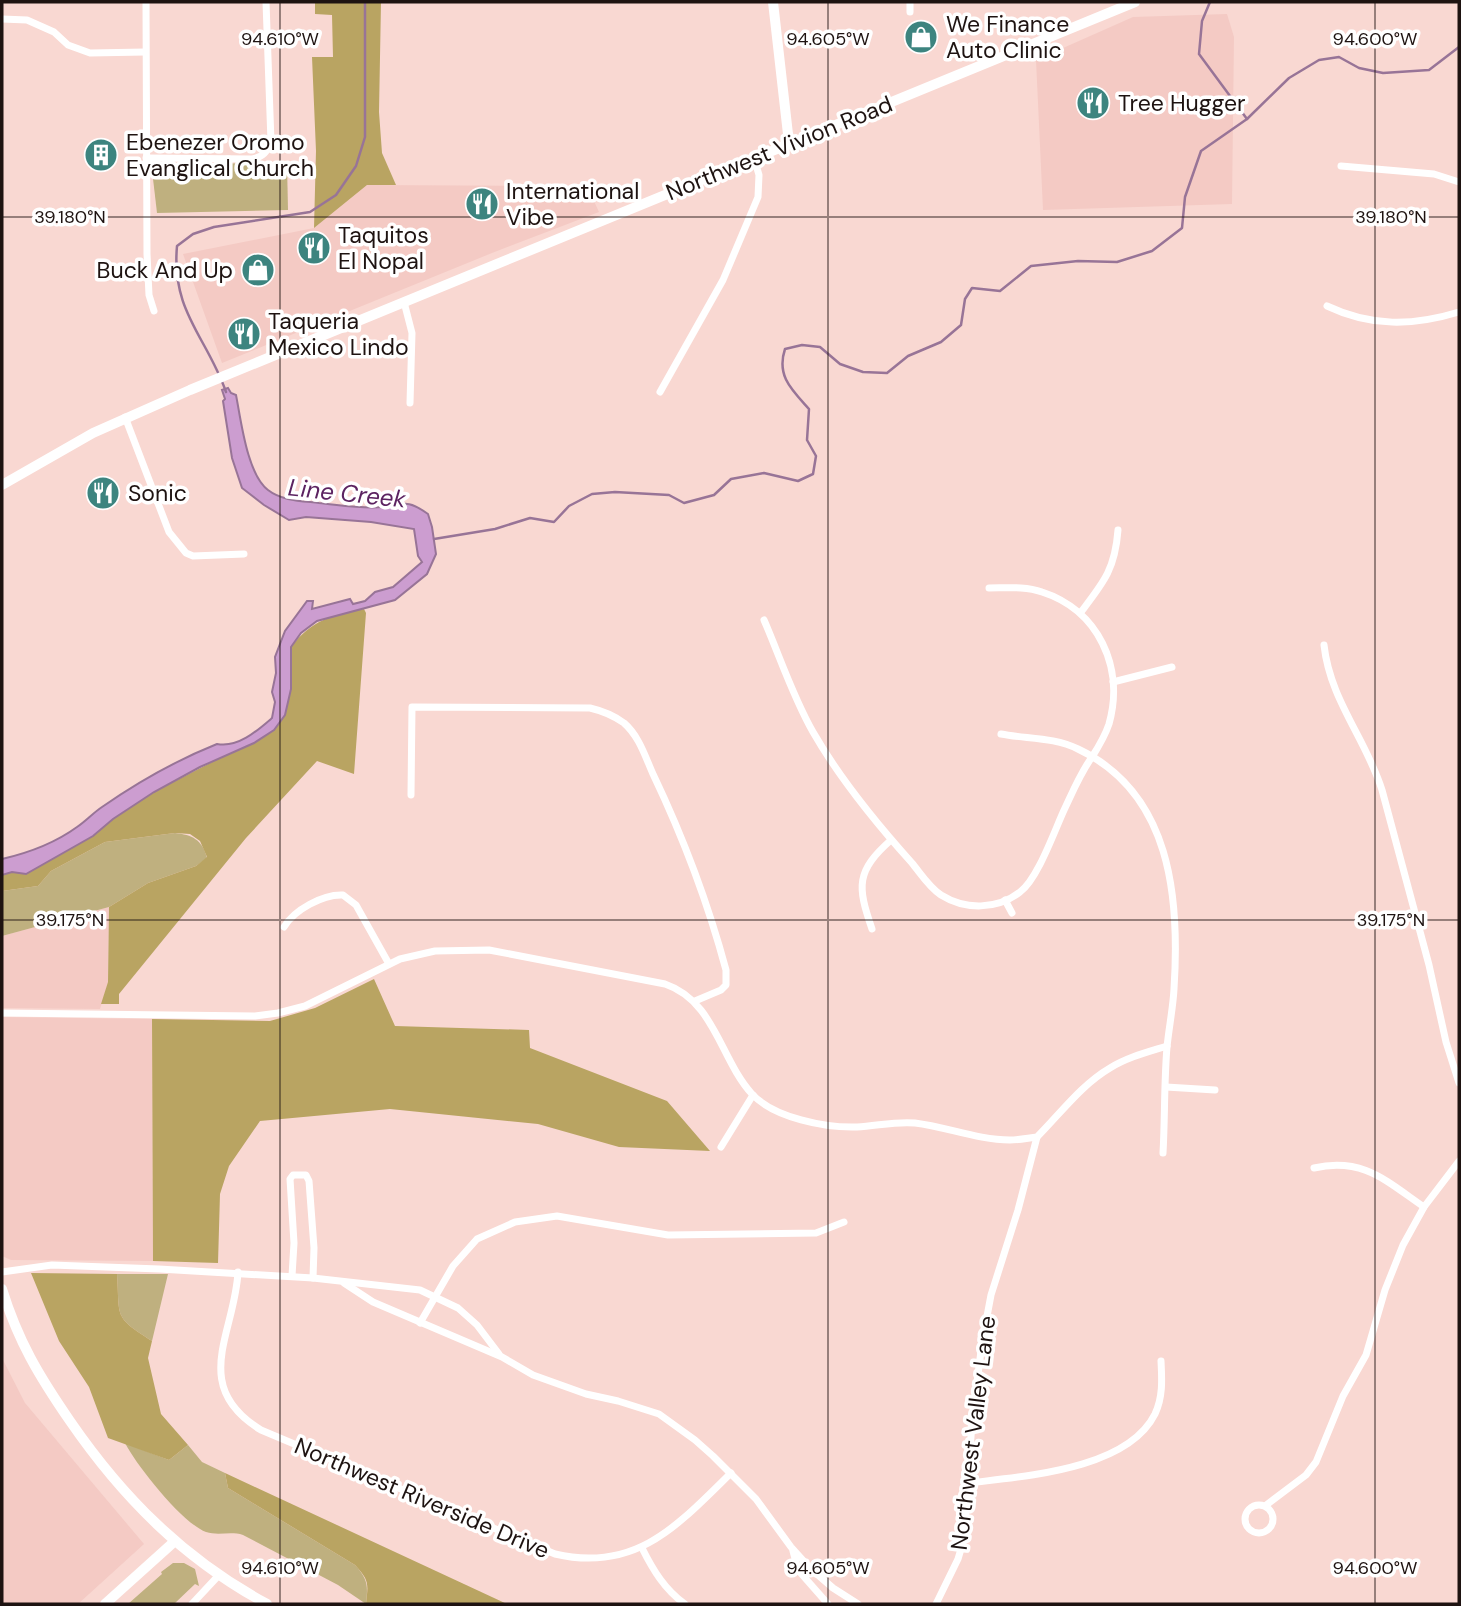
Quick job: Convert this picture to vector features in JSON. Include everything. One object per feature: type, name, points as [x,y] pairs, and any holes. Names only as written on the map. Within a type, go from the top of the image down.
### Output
[{"type":"main road","points":[[773,2],[789,143]]},
{"type":"main road","name":"Northwest Vivion Road","points":[[2,485],[68,446],[125,417],[1135,2]]},
{"type":"main road","points":[[2,1289],[5,1311],[33,1365],[79,1433],[129,1499],[175,1541],[219,1575],[267,1604]]},
{"type":"main road","points":[[105,1604],[175,1541]]},
{"type":"street","points":[[146,2],[148,279],[154,311]]},
{"type":"street","points":[[146,158],[252,159],[268,151],[271,142],[266,2]]},
{"type":"street","points":[[909,12],[910,2]]},
{"type":"street","points":[[2,19],[27,20],[54,32],[68,46],[90,53],[145,51]]},
{"type":"street","points":[[660,392],[723,280],[758,197],[759,175],[754,158]]},
{"type":"street","points":[[1341,166],[1434,174],[1459,182]]},
{"type":"street","points":[[404,302],[412,333],[410,403]]},
{"type":"street","points":[[1327,306],[1355,318],[1390,323],[1429,320],[1459,312]]},
{"type":"street","points":[[125,417],[164,520],[176,543],[193,556],[244,554]]},
{"type":"street","points":[[1080,612],[1111,569],[1118,530]]},
{"type":"street","points":[[765,620],[813,731],[837,769],[891,840],[940,894],[961,904],[985,906],[1005,900],[1023,890],[1033,878],[1092,756],[1102,741],[1111,715],[1113,682],[1110,664],[1099,637],[1080,612],[1040,591],[989,588]]},
{"type":"street","points":[[1324,645],[1331,682],[1374,765],[1382,790],[1429,965],[1446,1042],[1459,1083]]},
{"type":"street","points":[[1113,682],[1172,667]]},
{"type":"street","points":[[411,795],[412,708],[590,708],[608,712],[625,724],[637,738],[668,804],[696,875],[726,970],[726,985],[721,990],[695,1001]]},
{"type":"street","points":[[1001,734],[1059,741],[1092,756],[1115,772],[1136,794],[1153,820],[1163,849],[1173,910],[1175,949],[1174,987],[1167,1045],[1163,1153]]},
{"type":"street","points":[[872,929],[863,904],[861,886],[872,856],[891,840]]},
{"type":"street","points":[[284,927],[295,913],[327,897],[343,895],[356,905],[389,964]]},
{"type":"street","points":[[1005,900],[1012,913]]},
{"type":"street","points":[[2,1013],[255,1016],[305,1006],[389,964],[425,953],[489,950],[665,984],[683,991],[695,1001],[752,1095],[774,1110],[838,1127],[914,1123],[1010,1140],[1037,1137],[1079,1093],[1110,1068],[1167,1045]]},
{"type":"street","points":[[1166,1087],[1215,1090]]},
{"type":"street","points":[[722,1147],[752,1095]]},
{"type":"street","name":"Northwest Valley Lane","points":[[936,1604],[962,1549],[972,1422],[982,1343],[991,1295],[1037,1137]]},
{"type":"street","points":[[1314,1168],[1345,1164],[1369,1171],[1424,1207]]},
{"type":"street","points":[[1265,1506],[1272,1512],[1270,1526],[1263,1532],[1253,1532],[1247,1526],[1246,1513],[1256,1505],[1265,1506],[1306,1475],[1316,1462],[1343,1396],[1366,1356],[1385,1290],[1399,1256],[1424,1207],[1458,1165]]},
{"type":"street","points":[[292,1276],[294,1243],[290,1179],[293,1175],[300,1174],[306,1175],[309,1181],[314,1248],[313,1278]]},
{"type":"street","points":[[420,1323],[453,1266],[477,1239],[515,1222],[557,1216],[668,1235],[816,1233],[844,1222]]},
{"type":"street","points":[[2,1272],[52,1265],[238,1272],[420,1290],[458,1308],[477,1325],[502,1357]]},
{"type":"street","name":"Northwest Riverside Drive","points":[[238,1272],[237,1290],[219,1362],[225,1391],[249,1423],[555,1554],[575,1559],[594,1559],[642,1548],[688,1516],[731,1474]]},
{"type":"street","points":[[344,1283],[373,1302],[502,1357],[533,1375],[586,1394],[659,1414],[695,1440],[731,1474],[756,1499],[791,1548],[833,1588],[858,1604]]},
{"type":"street","points":[[969,1483],[1071,1466],[1123,1448],[1147,1426],[1155,1413],[1162,1388],[1161,1361]]},
{"type":"street","points":[[642,1548],[659,1578],[685,1604]]},
{"type":"street","points":[[791,1548],[798,1570],[828,1604]]},
{"type":"street","points":[[192,1604],[219,1575]]},
{"type":"shaded area","points":[[315,2],[381,2],[379,112],[382,153],[396,185],[367,185],[314,228],[316,151],[312,57],[333,57],[332,15],[315,14]]},
{"type":"shaded area","points":[[1227,14],[1234,37],[1232,204],[1043,210],[1036,60],[1133,17]]},
{"type":"shaded area","points":[[287,163],[288,210],[157,213],[152,170],[155,164]]},
{"type":"shaded area","points":[[367,185],[587,186],[599,212],[222,363],[183,254],[314,228]]},
{"type":"shaded area","points":[[228,388],[236,395],[250,460],[268,490],[286,498],[306,502],[367,508],[406,504],[415,506],[428,514],[432,527],[436,554],[427,574],[395,600],[317,621],[301,633],[291,647],[291,689],[285,715],[274,730],[254,743],[200,767],[154,792],[93,836],[26,874],[12,872],[2,875],[2,859],[60,838],[99,809],[158,772],[217,744],[240,741],[272,718],[275,702],[272,692],[276,673],[275,657],[285,631],[307,601],[313,601],[312,609],[350,599],[353,604],[365,601],[375,592],[393,587],[422,562],[418,556],[414,529],[371,522],[306,517],[289,520],[242,488],[232,458],[223,401],[225,399],[222,390]]},
{"type":"shaded area","points":[[364,609],[366,613],[354,774],[317,761],[246,838],[119,994],[119,1004],[101,1004],[108,982],[109,907],[148,883],[196,866],[207,857],[200,841],[190,834],[175,833],[105,842],[51,871],[38,886],[2,891],[2,875],[59,854],[93,836],[154,792],[274,730],[292,665],[291,647],[323,620]]},
{"type":"shaded area","points":[[175,833],[196,839],[207,858],[196,866],[148,883],[109,907],[2,936],[2,891],[38,886],[51,871],[105,842]]},
{"type":"shaded area","points":[[109,907],[108,983],[100,1009],[2,1008],[2,936]]},
{"type":"shaded area","points":[[374,979],[395,1026],[529,1030],[530,1048],[667,1101],[710,1151],[619,1147],[538,1124],[390,1109],[260,1121],[229,1166],[220,1194],[218,1263],[153,1261],[152,1019],[270,1021],[315,1008]]},
{"type":"shaded area","points":[[2,1017],[152,1019],[153,1261],[11,1260],[2,1256]]},
{"type":"shaded area","points":[[31,1273],[117,1274],[121,1315],[152,1341],[148,1358],[161,1414],[188,1445],[169,1460],[108,1438],[89,1387],[59,1341]]},
{"type":"shaded area","points":[[117,1274],[168,1274],[152,1341],[130,1326],[121,1315]]},
{"type":"shaded area","points":[[2,1358],[25,1403],[144,1544],[78,1604],[2,1604]]},
{"type":"shaded area","points":[[125,1443],[169,1460],[188,1445],[202,1462],[225,1473],[228,1488],[355,1565],[366,1583],[366,1604],[338,1585],[243,1535],[211,1533],[196,1527],[161,1493]]},
{"type":"shaded area","points":[[225,1473],[507,1604],[366,1604],[367,1583],[355,1565],[228,1488]]},
{"type":"shaded area","points":[[173,1563],[184,1563],[195,1569],[199,1586],[195,1584],[174,1604],[128,1604],[162,1574],[161,1572]]},
{"type":"waterway","name":"Line Creek","points":[[226,392],[185,307],[179,289],[177,246],[193,234],[214,227],[310,212],[336,195],[356,166],[365,137],[365,2]]},
{"type":"waterway","points":[[434,539],[495,529],[530,518],[554,522],[569,506],[592,494],[615,492],[669,495],[684,503],[714,495],[731,479],[764,473],[798,481],[813,474],[816,456],[807,440],[809,409],[784,375],[785,349],[802,345],[820,347],[840,364],[863,372],[887,373],[908,356],[941,342],[961,325],[965,299],[972,288],[1000,291],[1031,266],[1078,261],[1117,262],[1152,251],[1182,228],[1185,197],[1201,151],[1247,119],[1199,54],[1202,21],[1210,2]]},
{"type":"waterway","points":[[1247,119],[1289,78],[1319,60],[1339,57],[1359,68],[1383,73],[1429,70],[1459,47]]},
{"type":"place","name":"We Finance Auto Clinic","points":[[921,37]]},
{"type":"place","name":"Tree Hugger","points":[[1093,103]]},
{"type":"place","name":"Ebenezer Oromo Evanglical Church","points":[[101,155]]},
{"type":"place","name":"International Vibe","points":[[482,204]]},
{"type":"place","name":"Taquitos El Nopal","points":[[314,248]]},
{"type":"place","name":"Buck And Up","points":[[258,270]]},
{"type":"place","name":"Taqueria Mexico Lindo","points":[[244,334]]},
{"type":"place","name":"Sonic","points":[[103,493]]}]
